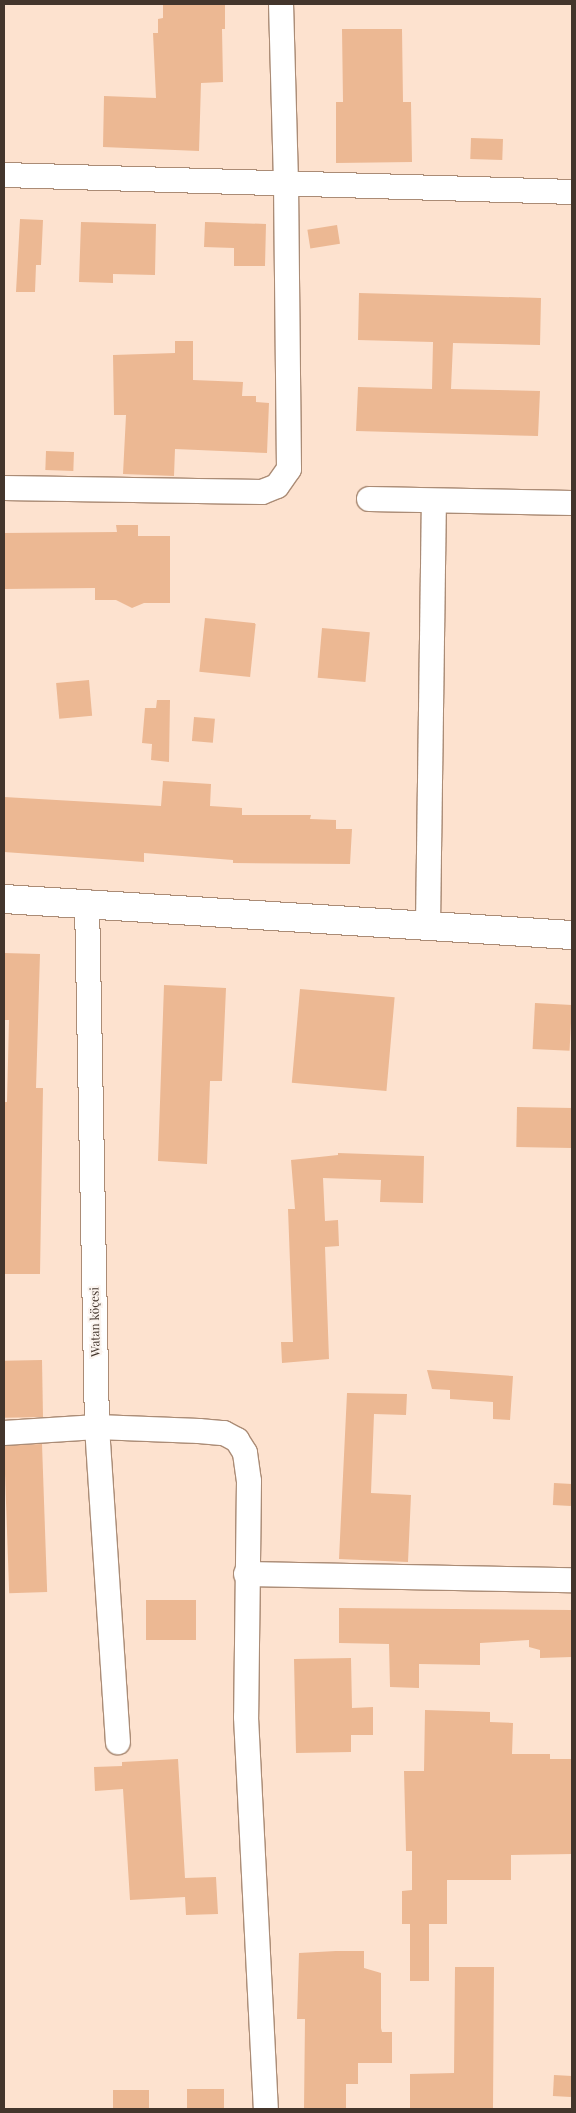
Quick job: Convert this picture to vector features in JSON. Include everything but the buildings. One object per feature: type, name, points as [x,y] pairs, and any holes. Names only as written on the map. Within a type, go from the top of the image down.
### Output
[{"type":"main road","points":[[4,899],[87,902],[572,935]]},
{"type":"street","points":[[4,488],[262,492],[277,486],[289,468],[286,182],[281,4]]},
{"type":"street","points":[[4,175],[572,192]]},
{"type":"street","points":[[370,500],[572,503]]},
{"type":"street","points":[[428,925],[434,501]]},
{"type":"street","name":"Watan köçesi","points":[[87,902],[97,1427],[118,1742]]},
{"type":"street","points":[[4,1433],[97,1427],[224,1433],[237,1440],[248,1465],[246,1717],[266,2109]]},
{"type":"street","points":[[246,1574],[572,1580]]}]
